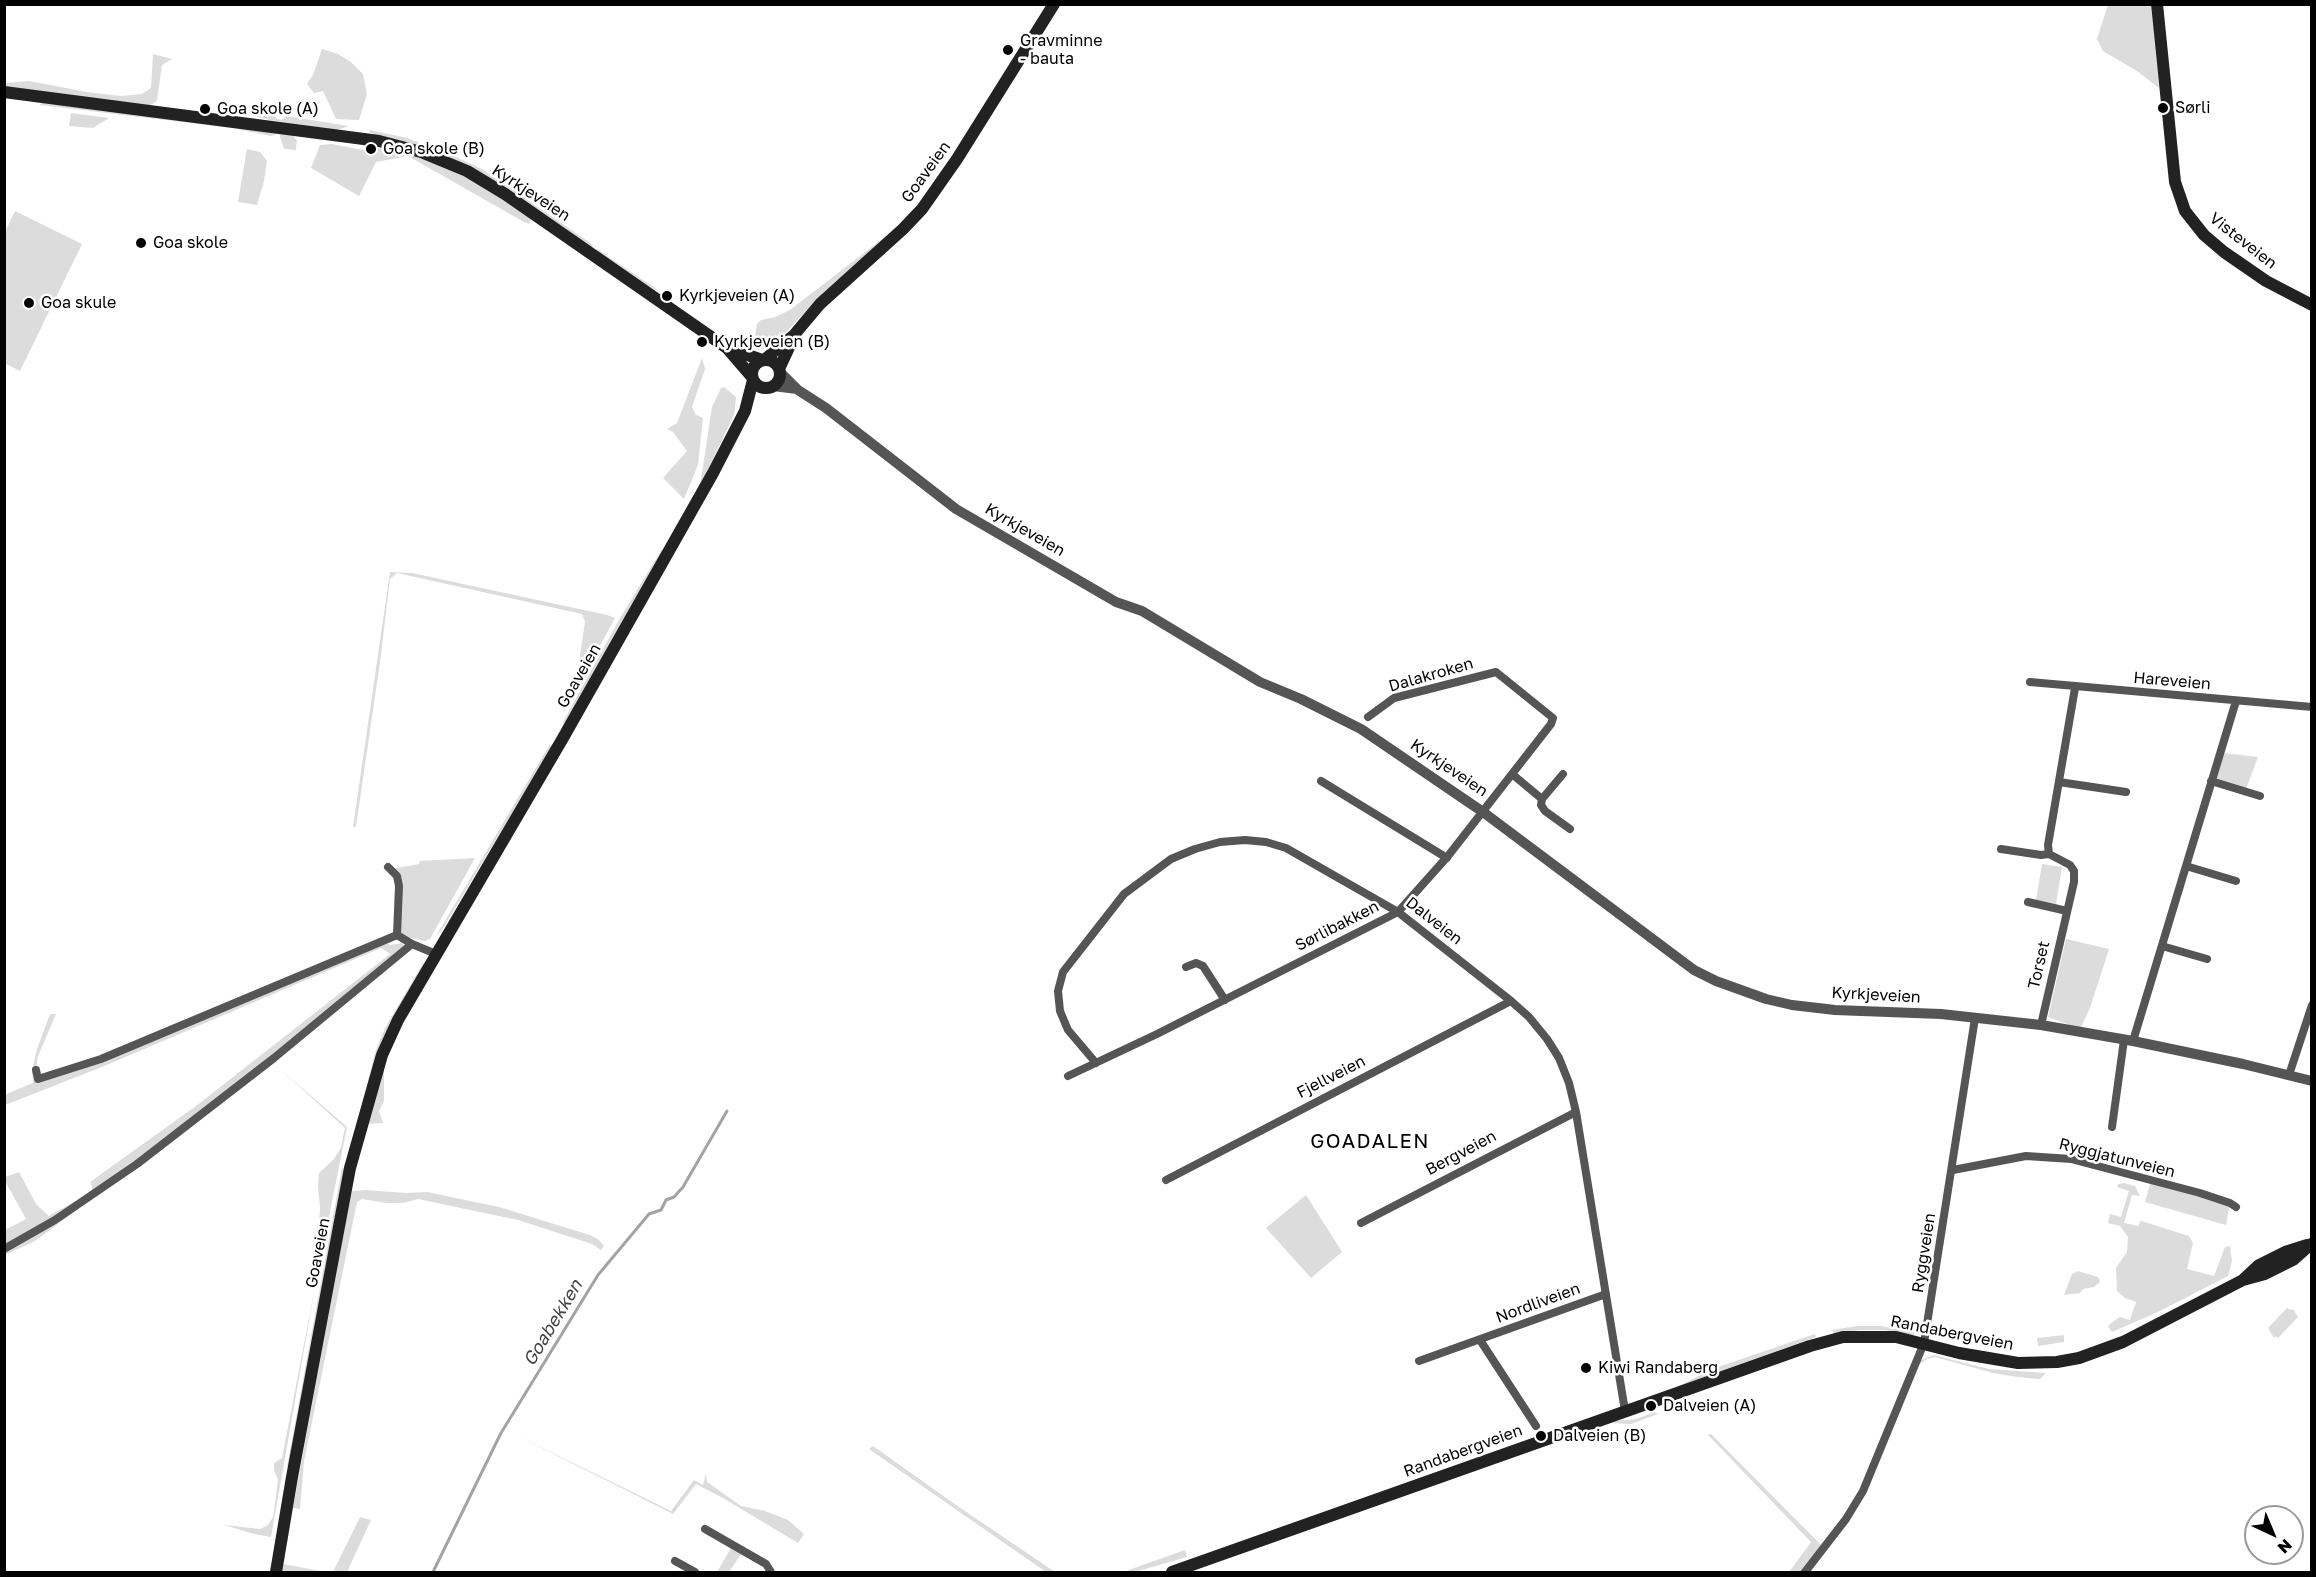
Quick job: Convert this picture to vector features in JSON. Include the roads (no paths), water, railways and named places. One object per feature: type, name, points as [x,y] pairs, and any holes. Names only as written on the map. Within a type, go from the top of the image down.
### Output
[{"type":"main road","name":"Goaveien","points":[[276,1572],[350,1168],[382,1055],[398,1020],[672,546],[745,411],[753,367],[794,335],[826,298],[903,229],[921,209],[957,159],[1054,4]]},
{"type":"main road","name":"Visteveien","points":[[2157,4],[2175,182],[2186,211],[2204,235],[2224,252],[2266,281],[2312,305]]},
{"type":"main road","name":"Kyrkjeveien","points":[[4,92],[379,141],[421,152],[467,171],[505,194],[727,348],[752,378]]},
{"type":"main road","name":"Goaveien","points":[[745,411],[778,380],[779,371],[794,335]]},
{"type":"main road","name":"Kyrkjeveien","points":[[727,348],[763,360]]},
{"type":"main road","points":[[763,360],[773,362],[779,371]]},
{"type":"main road","points":[[752,378],[759,386],[770,387]]},
{"type":"main road","name":"Randabergveien","points":[[1172,1572],[1810,1346],[1843,1337],[1887,1336],[2018,1363],[2057,1362],[2104,1350],[2244,1280],[2265,1274],[2293,1260],[2311,1243]]},
{"type":"street","name":"Kyrkjeveien","points":[[779,371],[798,390],[826,408],[956,509],[1116,602],[1142,611],[1260,682],[1301,699],[1361,729],[1483,812],[1650,939],[1694,970],[1716,981],[1766,999],[1792,1005],[2041,1025],[2128,1040],[2312,1082]]},
{"type":"street","name":"Kyrkjeveien","points":[[770,387],[798,390]]},
{"type":"street","name":"Dalakroken","points":[[1368,717],[1394,698],[1496,672],[1553,718],[1551,724],[1483,812]]},
{"type":"street","name":"Hareveien","points":[[2030,682],[2075,688],[2312,708]]},
{"type":"street","points":[[2049,854],[2048,845],[2075,688]]},
{"type":"street","points":[[2112,1126],[2128,1040],[2162,946],[2236,701]]},
{"type":"street","points":[[1512,774],[1542,798]]},
{"type":"street","points":[[1563,774],[1542,798],[1541,805],[1545,811],[1570,829]]},
{"type":"street","points":[[1322,781],[1447,858]]},
{"type":"street","points":[[2211,781],[2260,796]]},
{"type":"street","points":[[2059,782],[2126,792]]},
{"type":"street","name":"Sørlibakken","points":[[1068,1076],[1225,1000],[1398,912],[1447,858],[1483,812]]},
{"type":"street","name":"Dalveien","points":[[1096,1063],[1068,1030],[1060,1011],[1058,991],[1063,972],[1124,894],[1171,859],[1220,842],[1245,840],[1266,842],[1286,848],[1398,912],[1529,1017],[1559,1058],[1569,1083],[1576,1112],[1625,1411]]},
{"type":"street","name":"Torset","points":[[2001,849],[2041,855],[2049,854],[2070,865],[2074,871],[2074,882],[2041,1025]]},
{"type":"street","points":[[2186,866],[2236,881]]},
{"type":"street","points":[[388,867],[397,876],[399,886],[397,935]]},
{"type":"street","points":[[2028,902],[2067,911]]},
{"type":"street","points":[[397,935],[436,954]]},
{"type":"street","points":[[36,1070],[38,1078],[101,1059],[397,935]]},
{"type":"street","points":[[4,1249],[55,1220],[137,1164],[274,1058],[412,944]]},
{"type":"street","points":[[2162,946],[2207,959]]},
{"type":"street","points":[[1186,967],[1196,963],[1203,966],[1225,1000]]},
{"type":"street","name":"Fjellveien","points":[[1166,1180],[1511,1001]]},
{"type":"street","points":[[2289,1075],[2312,1005]]},
{"type":"street","name":"Ryggveien","points":[[1805,1572],[1846,1519],[1863,1491],[1924,1343],[1953,1170],[1975,1018]]},
{"type":"street","name":"Bergveien","points":[[1360,1223],[1576,1112]]},
{"type":"street","name":"Ryggjatunveien","points":[[1953,1170],[2026,1156],[2071,1159],[2200,1193],[2236,1207]]},
{"type":"street","name":"Nordliveien","points":[[1419,1362],[1606,1294]]},
{"type":"street","name":"Nordliveien","points":[[1480,1340],[1536,1426]]},
{"type":"street","points":[[705,1529],[766,1564],[771,1572]]},
{"type":"street","points":[[675,1561],[695,1572]]},
{"type":"waterway","name":"Goabekken","points":[[433,1572],[501,1433],[598,1275],[649,1214],[661,1210],[666,1200],[674,1197],[683,1187],[727,1111]]},
{"type":"place","name":"Gravminne - bauta","points":[[1008,50]]},
{"type":"place","name":"Sørli","points":[[2163,108]]},
{"type":"place","name":"Goa skole (A)","points":[[205,109]]},
{"type":"place","name":"Goa skole (B)","points":[[371,149]]},
{"type":"place","name":"Goa skole","points":[[141,243]]},
{"type":"place","name":"Kyrkjeveien (A)","points":[[667,296]]},
{"type":"place","name":"Goa skule","points":[[29,303]]},
{"type":"place","name":"Kyrkjeveien (B)","points":[[702,342]]},
{"type":"place","name":"Kiwi Randaberg","points":[[1586,1368]]},
{"type":"place","name":"Dalveien (A)","points":[[1651,1406]]},
{"type":"place","name":"Dalveien (B)","points":[[1541,1436]]},
{"type":"district","name":"GOADALEN","points":[[1370,1142]]}]
